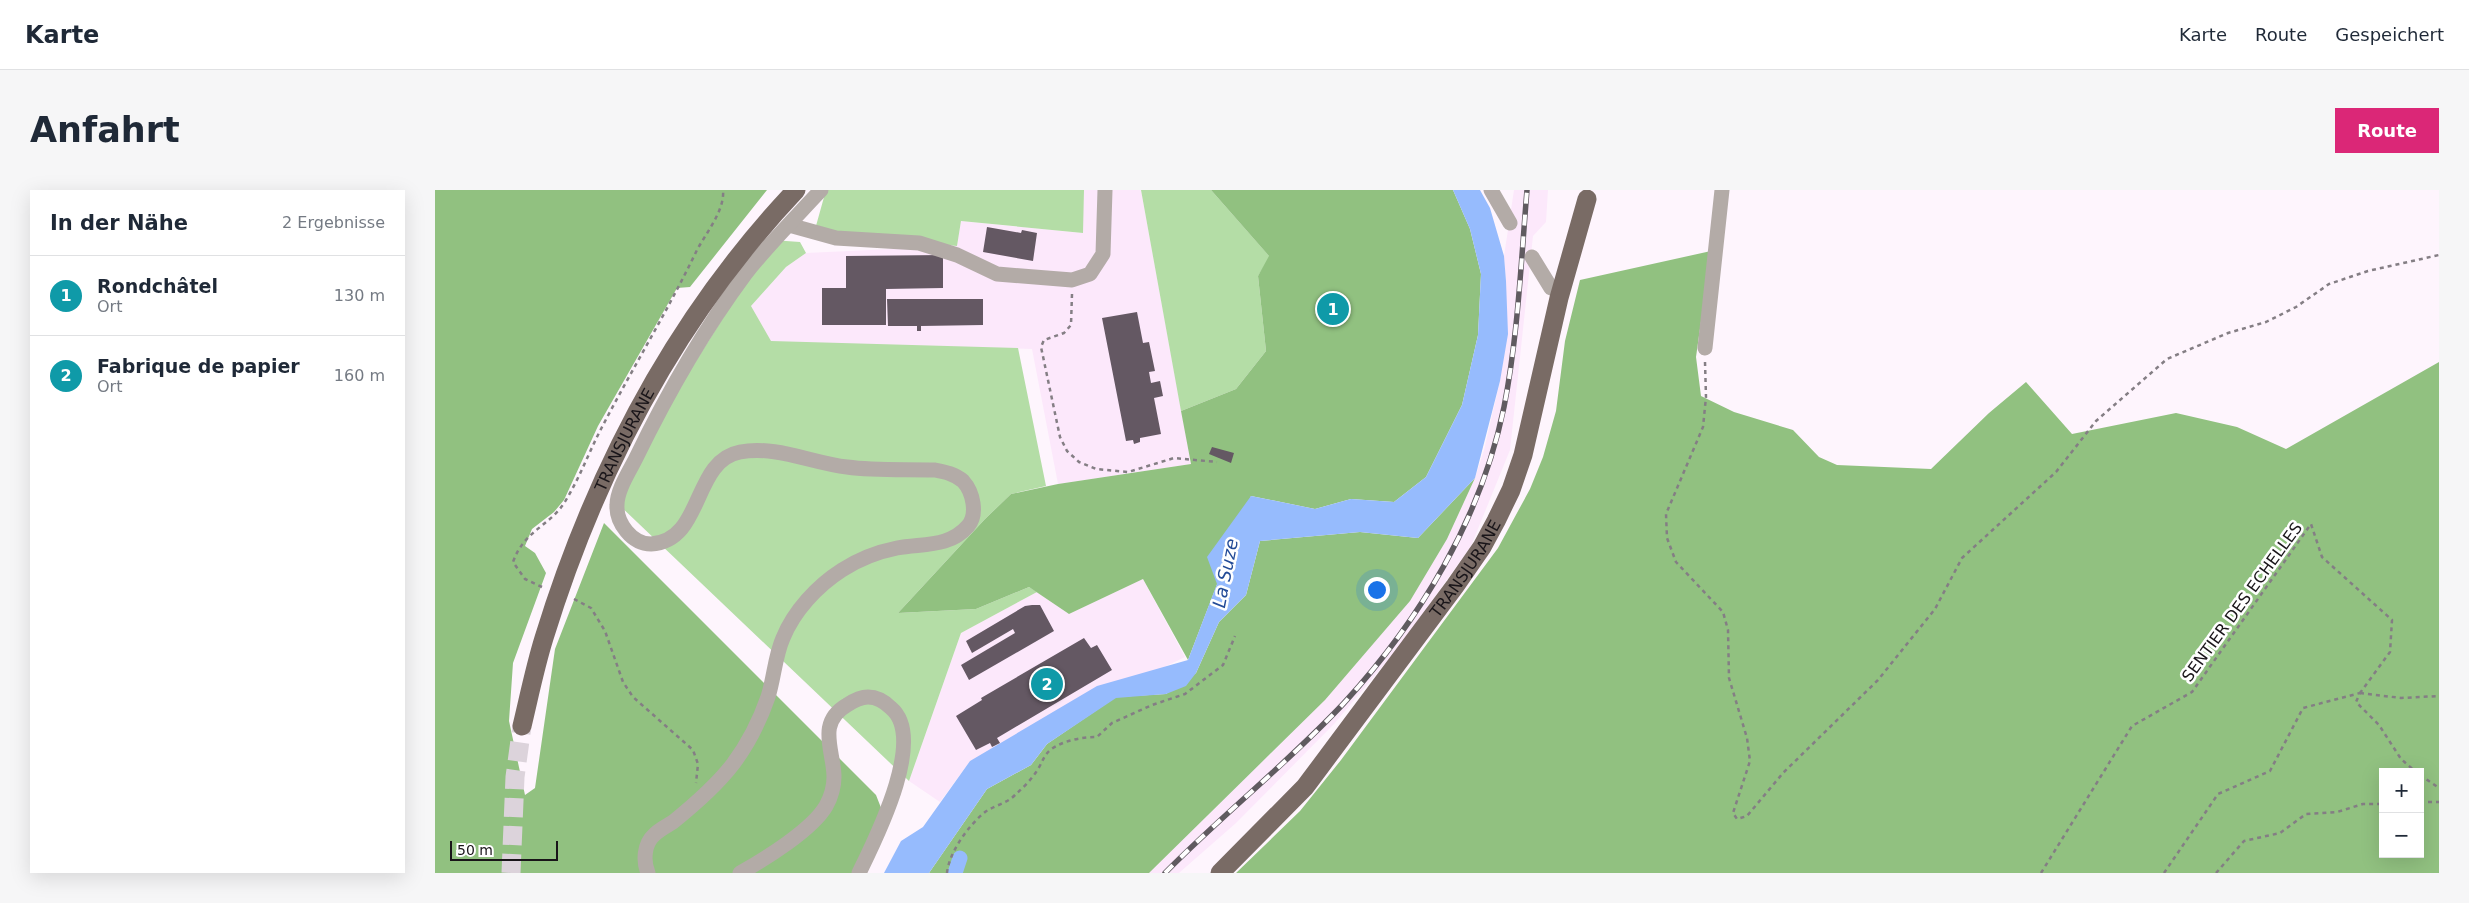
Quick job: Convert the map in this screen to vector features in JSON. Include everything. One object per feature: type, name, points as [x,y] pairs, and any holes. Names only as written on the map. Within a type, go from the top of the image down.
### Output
[{"type":"main road","name":"TRANSJURANE","points":[[522,726],[543,640],[566,571],[589,512],[620,443],[687,325],[756,235],[796,190]]},
{"type":"main road","name":"TRANSJURANE","points":[[1220,873],[1305,787],[1455,586],[1487,538],[1511,490],[1523,455],[1559,298],[1587,199]]},
{"type":"street","points":[[648,873],[645,867],[645,850],[654,835],[693,805],[733,764],[747,741],[767,697],[783,638],[795,615],[816,590],[841,570],[870,555],[898,548],[940,544],[956,536],[969,525],[974,510],[972,496],[962,481],[949,473],[935,470],[846,467],[762,451],[739,452],[723,459],[713,470],[685,526],[667,541],[649,544],[631,537],[620,522],[617,504],[625,481],[654,422],[721,309],[748,271],[821,190]]},
{"type":"street","points":[[789,225],[836,238],[919,243],[957,255],[997,274],[1072,280],[1090,274],[1103,254],[1105,190]]},
{"type":"street","points":[[1491,190],[1510,223]]},
{"type":"street","points":[[1705,348],[1722,190]]},
{"type":"street","points":[[1532,257],[1551,288]]},
{"type":"street","points":[[740,873],[784,845],[814,820],[825,807],[833,791],[834,776],[827,734],[833,719],[841,708],[856,699],[869,697],[883,701],[896,712],[904,728],[905,746],[893,793],[859,873]]},
{"type":"path","points":[[542,587],[525,579],[513,562],[518,548],[566,501],[601,429],[682,284],[697,251],[715,219],[723,196],[723,190]]},
{"type":"path","points":[[1705,348],[1706,397],[1703,427],[1666,514],[1667,538],[1676,562],[1723,612],[1728,630],[1729,678],[1747,738],[1750,761],[1733,812],[1737,819],[1747,816],[1783,773],[1878,680],[1935,610],[1962,558],[2056,472],[2096,421],[2167,359],[2228,333],[2266,322],[2296,308],[2329,284],[2368,271],[2439,255]]},
{"type":"path","points":[[1072,280],[1071,324],[1063,333],[1044,340],[1041,347],[1060,437],[1067,451],[1079,462],[1096,469],[1128,472],[1174,458],[1217,462]]},
{"type":"path","name":"SENTIER DES ECHELLES","points":[[2041,873],[2132,726],[2192,692],[2311,524],[2322,557],[2392,620],[2390,652],[2360,693]]},
{"type":"path","points":[[570,597],[591,608],[605,631],[623,682],[633,697],[693,750],[698,764],[693,805]]},
{"type":"path","points":[[947,873],[950,858],[975,822],[986,812],[1001,806],[1013,797],[1039,769],[1043,757],[1054,748],[1081,737],[1097,737],[1112,722],[1152,705],[1185,694],[1223,665],[1235,636]]},
{"type":"path","points":[[2360,693],[2356,702],[2379,725],[2401,759],[2411,768]]},
{"type":"path","points":[[2163,873],[2187,842],[2218,794],[2270,771],[2303,708],[2360,693],[2401,698],[2439,696]]},
{"type":"path","points":[[2424,778],[2439,788]]},
{"type":"path","points":[[2424,802],[2439,802]]},
{"type":"path","points":[[2216,873],[2244,841],[2280,832],[2306,814],[2337,812],[2363,804],[2379,804]]},
{"type":"shaded area","points":[[1084,190],[1141,190],[1191,464],[1058,484],[1032,349],[771,342],[751,306],[786,267],[806,253],[957,246],[961,221],[1082,233]]},
{"type":"shaded area","points":[[1514,190],[1548,190],[1546,222],[1533,236],[1510,450],[1471,546],[1398,648],[1334,724],[1236,823],[1179,873],[1149,873],[1325,700],[1410,601],[1475,478],[1484,450],[1500,381],[1506,281],[1504,256]]},
{"type":"shaded area","points":[[1143,579],[1185,657],[970,761],[940,802],[909,781],[961,633],[1037,592],[1069,614]]},
{"type":"green space","points":[[435,190],[767,190],[690,287],[677,288],[598,426],[564,500],[554,512],[532,529],[525,546],[535,553],[546,573],[513,663],[509,721],[525,795],[535,788],[555,649],[604,523],[876,795],[885,818],[864,873],[435,873]]},
{"type":"green space","points":[[826,190],[1084,190],[1083,233],[961,221],[957,246],[814,233]]},
{"type":"green space","points":[[1141,190],[1211,190],[1270,257],[1258,276],[1266,351],[1236,389],[1181,411]]},
{"type":"green space","points":[[1211,190],[1453,190],[1470,229],[1481,274],[1478,335],[1462,405],[1426,477],[1394,502],[1351,499],[1315,509],[1251,496],[1188,660],[1143,579],[1069,614],[1029,587],[976,609],[898,613],[985,519],[1011,494],[1058,484],[1191,464],[1181,411],[1236,389],[1266,351],[1258,276],[1269,256]]},
{"type":"green space","points":[[772,240],[800,242],[806,253],[786,267],[751,306],[771,341],[1018,348],[1046,486],[1011,494],[985,519],[898,613],[976,609],[1029,587],[1037,592],[961,633],[909,781],[616,502],[633,461]]},
{"type":"green space","points":[[1711,251],[1696,357],[1701,396],[1734,412],[1793,430],[1819,457],[1837,465],[1931,469],[1989,413],[2026,382],[2072,434],[2176,413],[2237,427],[2286,449],[2439,362],[2439,873],[1236,873],[1300,811],[1341,760],[1498,548],[1530,489],[1543,457],[1556,411],[1565,341],[1580,280]]},
{"type":"green space","points":[[1475,478],[1447,539],[1410,601],[1325,700],[1149,873],[929,873],[987,789],[1031,765],[1047,744],[1116,697],[1166,694],[1196,673],[1219,622],[1246,595],[1260,541],[1360,532],[1418,538]]},
{"type":"water","name":"La Suze","points":[[1453,190],[1480,190],[1490,208],[1504,256],[1506,281],[1508,334],[1500,381],[1475,478],[1418,538],[1360,532],[1260,541],[1246,595],[1219,622],[1196,673],[1186,686],[1166,694],[1116,698],[1047,744],[1031,765],[987,789],[929,873],[884,873],[901,841],[923,827],[970,761],[1097,686],[1188,660],[1217,584],[1207,557],[1251,496],[1315,509],[1351,499],[1394,502],[1426,477],[1462,405],[1478,335],[1481,274],[1470,229]]},
{"type":"building","points":[[987,227],[1021,233],[1022,230],[1037,233],[1033,261],[983,252]]},
{"type":"building","points":[[943,255],[943,288],[886,289],[886,325],[822,325],[822,288],[846,288],[846,256]]},
{"type":"building","points":[[887,299],[983,299],[983,325],[921,326],[921,331],[917,331],[917,326],[888,326]]},
{"type":"building","points":[[1137,312],[1143,343],[1149,342],[1155,371],[1149,372],[1151,383],[1160,381],[1163,396],[1154,398],[1161,434],[1140,438],[1140,442],[1134,444],[1133,440],[1126,441],[1102,318]]},
{"type":"building","points":[[1212,447],[1234,453],[1231,463],[1209,454]]},
{"type":"building","points":[[1040,605],[1054,631],[969,680],[961,665],[1015,633],[1013,629],[972,653],[966,641],[1025,606]]},
{"type":"building","points":[[1084,638],[1091,648],[1097,645],[1112,670],[997,738],[1000,743],[992,747],[990,743],[976,750],[956,716],[982,700],[981,698]]},
{"type":"waterway","points":[[955,873],[960,858]]},
{"type":"tunnel","points":[[511,873],[515,777],[522,726]]},
{"type":"railway","points":[[1165,873],[1301,747],[1344,703],[1398,637],[1444,566],[1480,489],[1494,448],[1504,407],[1516,326],[1527,190]]},
{"type":"place","name":"Rondchâtel","points":[[1333,309]]},
{"type":"place","name":"Fabrique de papier","points":[[1047,684]]}]
